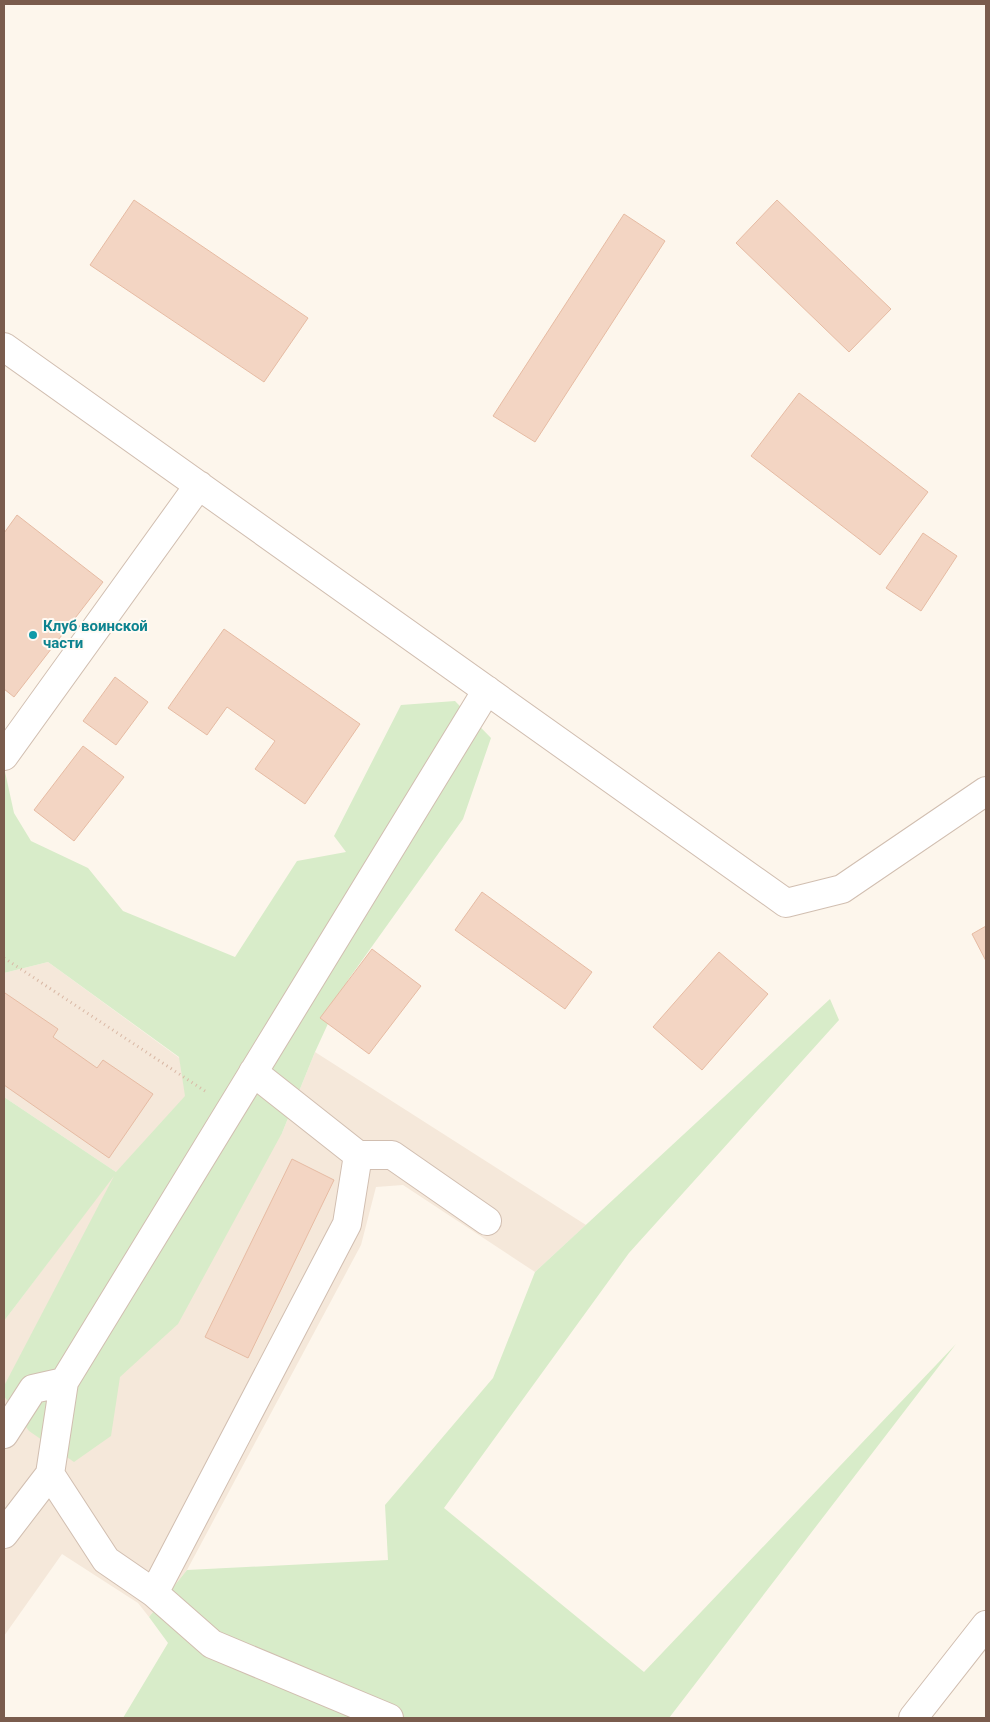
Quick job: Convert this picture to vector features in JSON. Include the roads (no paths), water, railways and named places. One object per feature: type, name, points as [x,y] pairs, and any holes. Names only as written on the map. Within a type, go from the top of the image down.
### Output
[{"type":"street","points":[[4,347],[786,902],[842,890],[986,790]]},
{"type":"street","points":[[4,756],[199,485]]},
{"type":"street","points":[[4,1534],[50,1474],[64,1382],[487,690]]},
{"type":"street","points":[[253,1072],[358,1155],[392,1155],[487,1220]]},
{"type":"street","points":[[154,1593],[347,1224],[358,1155]]},
{"type":"street","points":[[4,1434],[33,1388],[64,1382]]},
{"type":"street","points":[[50,1474],[106,1560],[154,1593],[212,1644],[389,1718]]},
{"type":"street","points":[[913,1718],[986,1626]]},
{"type":"place","name":"Клуб воинской части","points":[[33,635]]}]
